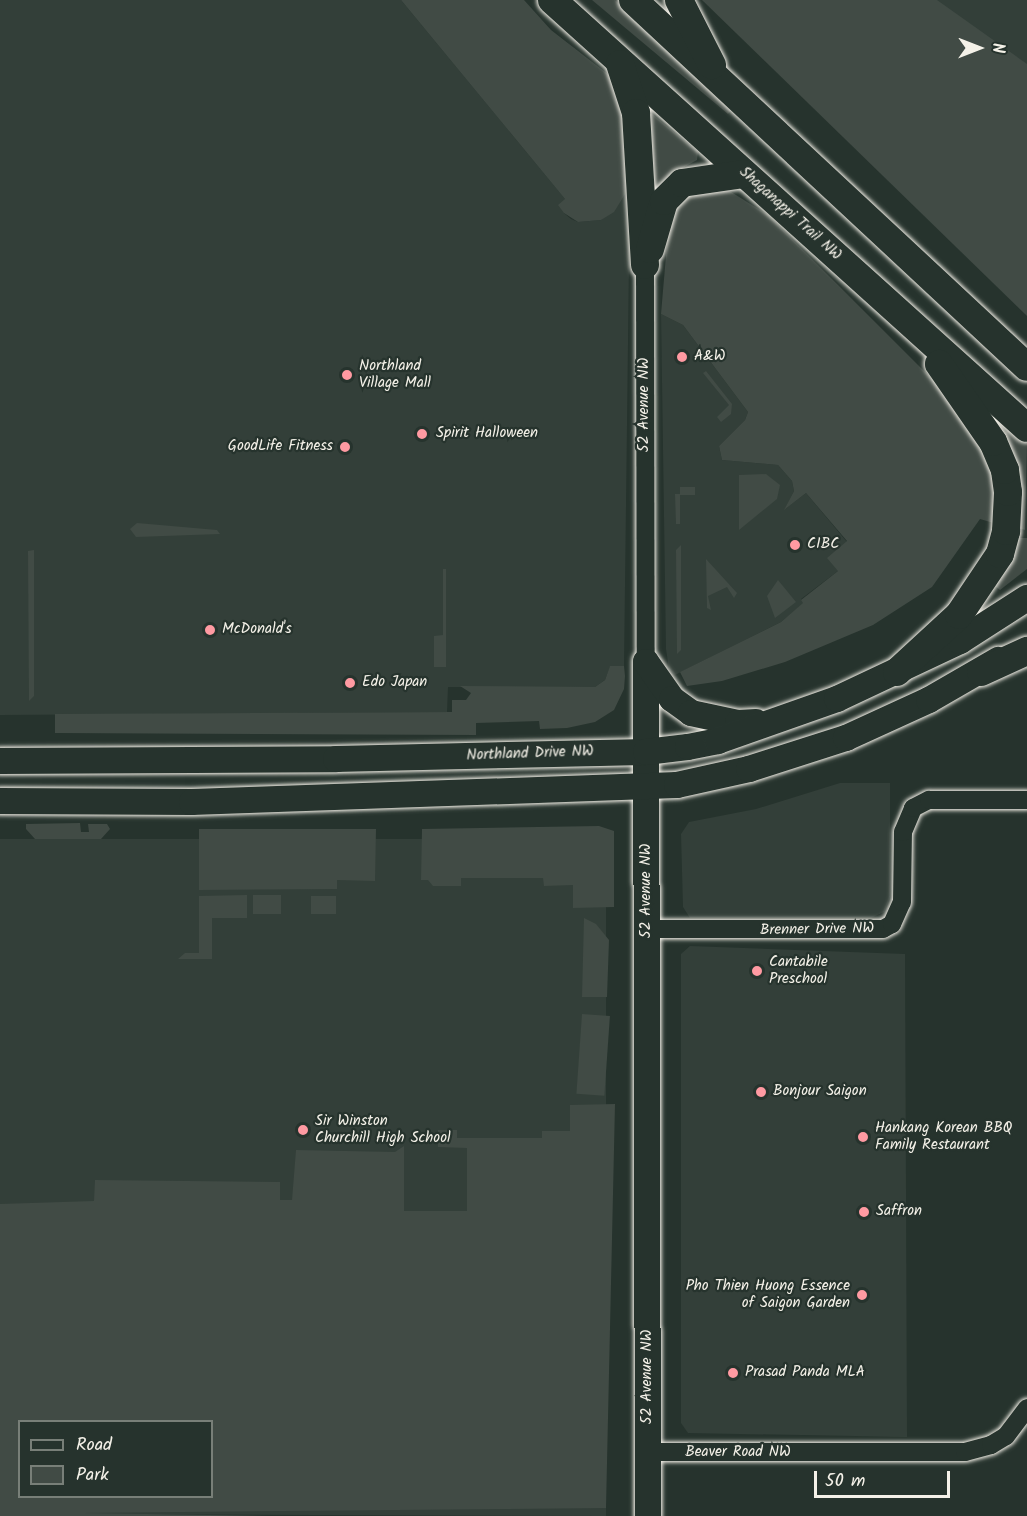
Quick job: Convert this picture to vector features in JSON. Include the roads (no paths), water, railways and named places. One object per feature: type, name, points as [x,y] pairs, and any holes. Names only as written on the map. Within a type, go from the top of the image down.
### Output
[{"type":"main road","name":"Shaganappi Trail NW","points":[[552,0],[1027,428]]},
{"type":"main road","points":[[633,0],[1027,367]]},
{"type":"main road","points":[[679,0],[717,78]]},
{"type":"main road","points":[[619,62],[636,113],[645,265]]},
{"type":"main road","points":[[645,265],[664,201],[676,189],[698,178],[744,174]]},
{"type":"main road","points":[[897,672],[959,615],[982,584],[1000,554],[1008,513],[1005,470],[993,442],[906,318]]},
{"type":"main road","points":[[978,319],[1027,343]]},
{"type":"main road","points":[[981,672],[1027,651]]},
{"type":"street","name":"52 Avenue NW","points":[[645,265],[648,1516]]},
{"type":"street","name":"Northland Drive NW","points":[[0,760],[336,759],[646,752],[718,741],[775,721],[897,672],[969,635],[1027,598]]},
{"type":"street","points":[[0,801],[192,802],[647,788],[749,769],[825,746],[894,717],[981,672],[1027,639]]},
{"type":"street","points":[[646,662],[672,699],[692,713],[738,723],[775,721]]},
{"type":"street","name":"Brenner Drive NW","points":[[647,929],[883,929],[892,924],[902,902],[903,832],[913,808],[929,800],[1027,800]]},
{"type":"street","name":"Beaver Road NW","points":[[648,1452],[965,1452],[991,1445],[1006,1436],[1027,1408]]},
{"type":"place","name":"A&W","points":[[682,357]]},
{"type":"place","name":"Northland Village Mall","points":[[347,375]]},
{"type":"place","name":"Spirit Halloween","points":[[422,434]]},
{"type":"place","name":"GoodLife Fitness","points":[[345,447]]},
{"type":"place","name":"CIBC","points":[[795,545]]},
{"type":"place","name":"McDonald's","points":[[210,630]]},
{"type":"place","name":"Edo Japan","points":[[350,683]]},
{"type":"place","name":"Cantabile Preschool","points":[[757,971]]},
{"type":"place","name":"Bonjour Saigon","points":[[761,1092]]},
{"type":"place","name":"Sir Winston Churchill High School","points":[[303,1130]]},
{"type":"place","name":"Hankang Korean BBQ Family Restaurant","points":[[863,1137]]},
{"type":"place","name":"Saffron","points":[[864,1212]]},
{"type":"place","name":"Pho Thien Huong Essence of Saigon Garden","points":[[862,1295]]},
{"type":"place","name":"Prasad Panda MLA","points":[[733,1373]]}]
